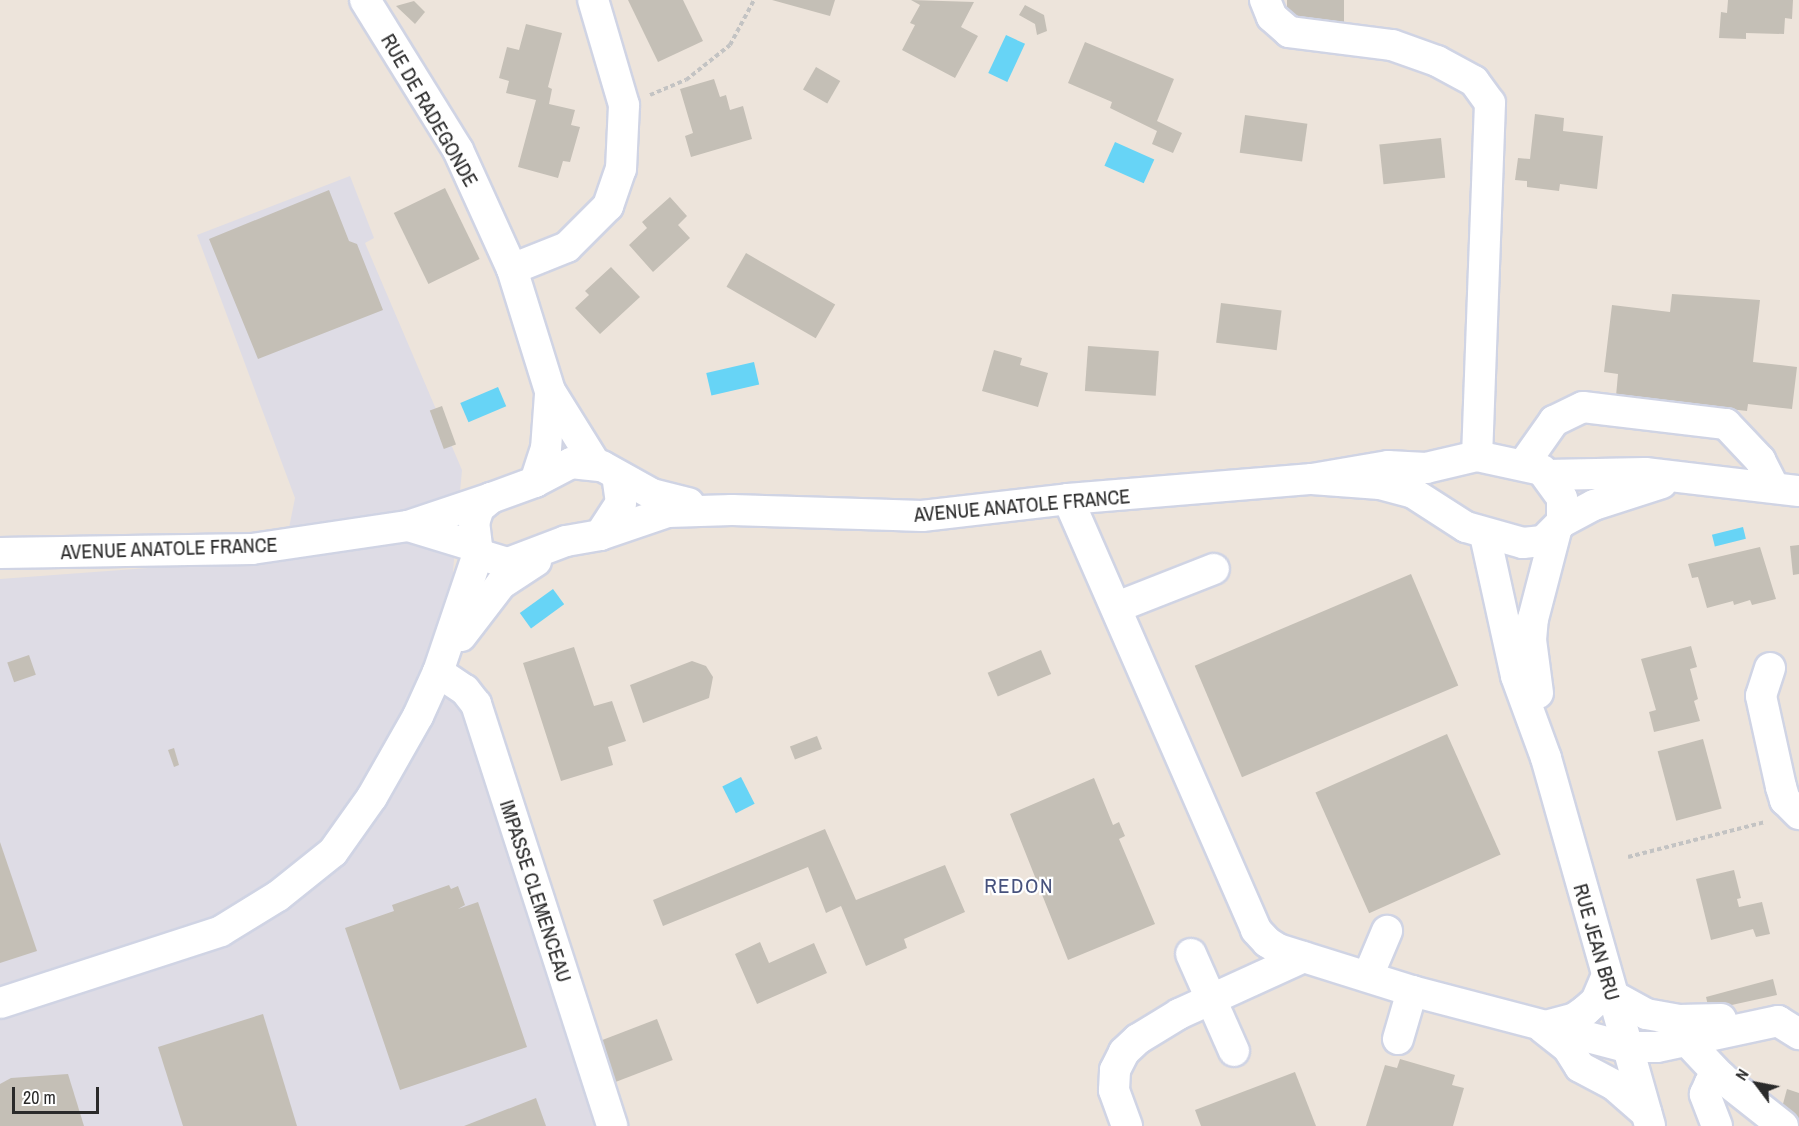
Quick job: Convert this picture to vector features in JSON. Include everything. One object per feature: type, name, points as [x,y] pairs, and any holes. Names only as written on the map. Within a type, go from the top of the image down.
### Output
[{"type":"street","name":"RUE DE RADEGONDE","points":[[365,0],[458,150],[512,268],[550,391],[606,470]]},
{"type":"street","points":[[512,268],[567,247],[608,206],[621,169],[624,105],[593,0]]},
{"type":"street","points":[[1265,0],[1272,18],[1289,32],[1392,45],[1437,61],[1474,81],[1490,103],[1468,457],[1440,484],[1438,509]]},
{"type":"street","name":"RUE DE RADEGONDE","points":[[535,482],[549,428],[550,391]]},
{"type":"street","points":[[1535,470],[1554,422],[1576,397],[1583,407],[1726,424],[1786,489]]},
{"type":"street","points":[[1468,457],[1535,470],[1682,477],[1786,489]]},
{"type":"street","name":"AVENUE ANATOLE FRANCE","points":[[1312,479],[1348,470],[1426,468],[1468,457]]},
{"type":"street","name":"AVENUE ANATOLE FRANCE","points":[[0,553],[252,549],[408,526],[535,482],[571,463],[606,470],[665,499],[732,510]]},
{"type":"street","points":[[600,535],[621,504],[606,470]]},
{"type":"street","name":"RUE JEAN BRU","points":[[1535,470],[1562,498],[1559,526],[1531,640],[1546,758]]},
{"type":"street","name":"AVENUE ANATOLE FRANCE","points":[[408,526],[508,563],[552,549],[566,541],[600,535],[668,512],[732,510],[922,516],[1068,499],[1312,479],[1380,484],[1413,493],[1485,535],[1534,543],[1559,526],[1631,491],[1682,477]]},
{"type":"street","points":[[438,672],[477,551],[474,514],[491,498]]},
{"type":"street","points":[[1068,499],[1256,930],[1278,949],[1412,991],[1542,1028],[1625,1047],[1657,1047],[1726,1030],[1778,1021],[1799,1034]]},
{"type":"street","name":"RUE JEAN BRU","points":[[1485,535],[1516,676],[1546,758],[1625,1047],[1648,1120]]},
{"type":"street","points":[[0,1003],[221,931],[278,896],[333,852],[372,797],[438,672],[476,613],[501,584],[552,549]]},
{"type":"street","points":[[1117,607],[1214,569]]},
{"type":"street","points":[[1770,668],[1761,696],[1785,800],[1799,814]]},
{"type":"street","name":"IMPASSE CLEMENCEAU","points":[[438,672],[465,690],[476,704],[612,1126]]},
{"type":"street","points":[[1368,976],[1387,931]]},
{"type":"street","points":[[1191,954],[1209,1002],[1234,1051]]},
{"type":"street","points":[[1127,1126],[1114,1090],[1115,1070],[1124,1053],[1138,1039],[1179,1014],[1304,957]]},
{"type":"street","points":[[1542,1028],[1575,1018],[1596,1001],[1609,986],[1646,1014],[1679,1020],[1713,1022],[1770,1005],[1799,1010]]},
{"type":"street","points":[[1398,1039],[1412,991]]},
{"type":"street","points":[[1542,1028],[1568,1047],[1580,1067],[1614,1085],[1648,1120]]},
{"type":"street","points":[[1687,1041],[1721,1077],[1783,1126]]},
{"type":"street","points":[[1717,1126],[1705,1094],[1710,1083],[1721,1077]]},
{"type":"path","points":[[624,105],[686,80],[730,45],[754,0]]},
{"type":"path","points":[[1628,857],[1799,814]]},
{"type":"shaded area","points":[[350,176],[374,238],[365,243],[462,470],[453,571],[457,592],[450,664],[615,1126],[0,1126],[0,579],[283,558],[295,498],[197,235]]},
{"type":"water","points":[[1006,35],[1025,44],[1007,82],[988,73]]},
{"type":"water","points":[[1115,142],[1154,159],[1144,183],[1104,166]]},
{"type":"water","points":[[754,362],[759,384],[711,395],[706,373]]},
{"type":"water","points":[[498,387],[506,406],[468,422],[460,403]]},
{"type":"water","points":[[1743,527],[1746,539],[1715,546],[1712,535]]},
{"type":"water","points":[[553,589],[564,604],[531,628],[520,613]]},
{"type":"water","points":[[741,777],[755,804],[736,813],[722,787]]},
{"type":"building","points":[[628,0],[683,0],[703,41],[658,62]]},
{"type":"building","points":[[772,0],[835,0],[830,16]]},
{"type":"building","points":[[911,0],[974,2],[961,27],[978,36],[955,78],[902,50],[915,25],[910,23],[920,5]]},
{"type":"building","points":[[1287,0],[1344,0],[1344,24],[1287,24]]},
{"type":"building","points":[[1728,0],[1793,0],[1792,19],[1785,18],[1784,34],[1746,33],[1746,39],[1719,38],[1721,12],[1727,13]]},
{"type":"building","points":[[414,1],[425,12],[415,24],[396,6]]},
{"type":"building","points":[[1025,5],[1044,15],[1047,31],[1037,35],[1035,24],[1019,15]]},
{"type":"building","points":[[526,24],[562,33],[548,87],[552,89],[549,104],[575,110],[571,125],[580,127],[570,162],[563,161],[558,178],[518,167],[536,100],[506,93],[509,81],[499,78],[507,47],[519,50]]},
{"type":"building","points":[[1085,42],[1174,79],[1157,121],[1182,133],[1173,153],[1152,144],[1157,131],[1110,108],[1112,102],[1068,83]]},
{"type":"building","points":[[816,67],[840,81],[827,104],[803,90]]},
{"type":"building","points":[[714,79],[720,97],[726,95],[730,110],[743,106],[752,139],[691,157],[685,136],[693,133],[680,89]]},
{"type":"building","points":[[1535,114],[1564,118],[1563,131],[1603,136],[1597,189],[1560,184],[1559,191],[1527,187],[1527,181],[1515,180],[1518,158],[1530,159]]},
{"type":"building","points":[[1245,115],[1307,124],[1302,161],[1240,153]]},
{"type":"building","points":[[1441,138],[1445,178],[1384,184],[1379,144]]},
{"type":"building","points":[[445,188],[480,259],[428,284],[394,213]]},
{"type":"building","points":[[329,190],[349,241],[357,244],[383,310],[258,359],[209,239]]},
{"type":"building","points":[[670,197],[687,216],[678,225],[690,238],[653,272],[629,245],[647,228],[642,222]]},
{"type":"building","points":[[746,253],[835,304],[816,338],[726,287]]},
{"type":"building","points":[[611,267],[640,297],[600,334],[575,308],[589,295],[585,291]]},
{"type":"building","points":[[1672,294],[1760,300],[1753,362],[1797,367],[1792,409],[1748,404],[1747,411],[1616,396],[1618,374],[1604,372],[1612,305],[1670,312]]},
{"type":"building","points":[[1221,303],[1282,310],[1277,350],[1216,343]]},
{"type":"building","points":[[1088,346],[1159,351],[1156,396],[1085,391]]},
{"type":"building","points":[[994,350],[1022,358],[1020,365],[1048,373],[1038,407],[982,391]]},
{"type":"building","points":[[442,406],[456,445],[444,449],[430,410]]},
{"type":"building","points":[[1799,545],[1799,574],[1793,575],[1790,546]]},
{"type":"building","points":[[1760,547],[1776,599],[1752,605],[1750,600],[1734,605],[1733,601],[1707,608],[1698,577],[1692,578],[1688,564]]},
{"type":"building","points":[[1411,574],[1458,685],[1242,777],[1195,666]]},
{"type":"building","points":[[1691,646],[1697,667],[1690,669],[1698,699],[1694,701],[1700,721],[1654,732],[1649,712],[1656,710],[1641,659]]},
{"type":"building","points":[[574,647],[594,706],[612,701],[626,741],[608,747],[613,765],[561,781],[523,663]]},
{"type":"building","points":[[1041,650],[1051,674],[998,697],[988,673]]},
{"type":"building","points":[[29,655],[36,675],[14,682],[7,662]]},
{"type":"building","points":[[692,661],[706,666],[713,677],[709,698],[643,723],[630,685]]},
{"type":"building","points":[[1447,734],[1501,855],[1369,913],[1315,793]]},
{"type":"building","points":[[817,736],[822,749],[795,759],[790,746]]},
{"type":"building","points":[[1703,739],[1722,809],[1676,821],[1658,751]]},
{"type":"building","points":[[174,748],[179,765],[174,767],[168,750]]},
{"type":"building","points":[[1094,778],[1113,825],[1119,822],[1125,836],[1119,839],[1155,924],[1068,960],[1010,814]]},
{"type":"building","points":[[825,829],[856,900],[945,865],[965,912],[904,939],[907,948],[866,966],[841,906],[826,913],[808,867],[663,926],[653,900]]},
{"type":"building","points":[[0,842],[37,951],[0,963]]},
{"type":"building","points":[[1734,870],[1741,898],[1737,899],[1739,907],[1762,902],[1770,934],[1756,937],[1753,929],[1711,940],[1696,879]]},
{"type":"building","points":[[449,885],[451,889],[458,886],[465,905],[458,909],[478,902],[527,1047],[400,1090],[345,928],[394,911],[392,905]]},
{"type":"building","points":[[760,942],[769,963],[814,943],[827,973],[757,1004],[735,954]]},
{"type":"building","points":[[1773,979],[1777,995],[1709,1010],[1706,997]]},
{"type":"building","points":[[263,1014],[297,1126],[183,1126],[158,1047]]},
{"type":"building","points":[[657,1019],[673,1060],[615,1082],[599,1041]]},
{"type":"building","points":[[1400,1059],[1455,1075],[1452,1085],[1464,1088],[1453,1126],[1366,1126],[1385,1065],[1397,1068]]},
{"type":"building","points":[[1295,1072],[1316,1126],[1201,1126],[1195,1110]]},
{"type":"building","points":[[68,1074],[84,1126],[0,1126],[0,1084],[11,1078]]},
{"type":"building","points":[[1787,1089],[1799,1093],[1799,1126],[1777,1126]]},
{"type":"building","points":[[536,1098],[546,1126],[464,1126]]},
{"type":"district","name":"REDON","points":[[1019,886]]}]
